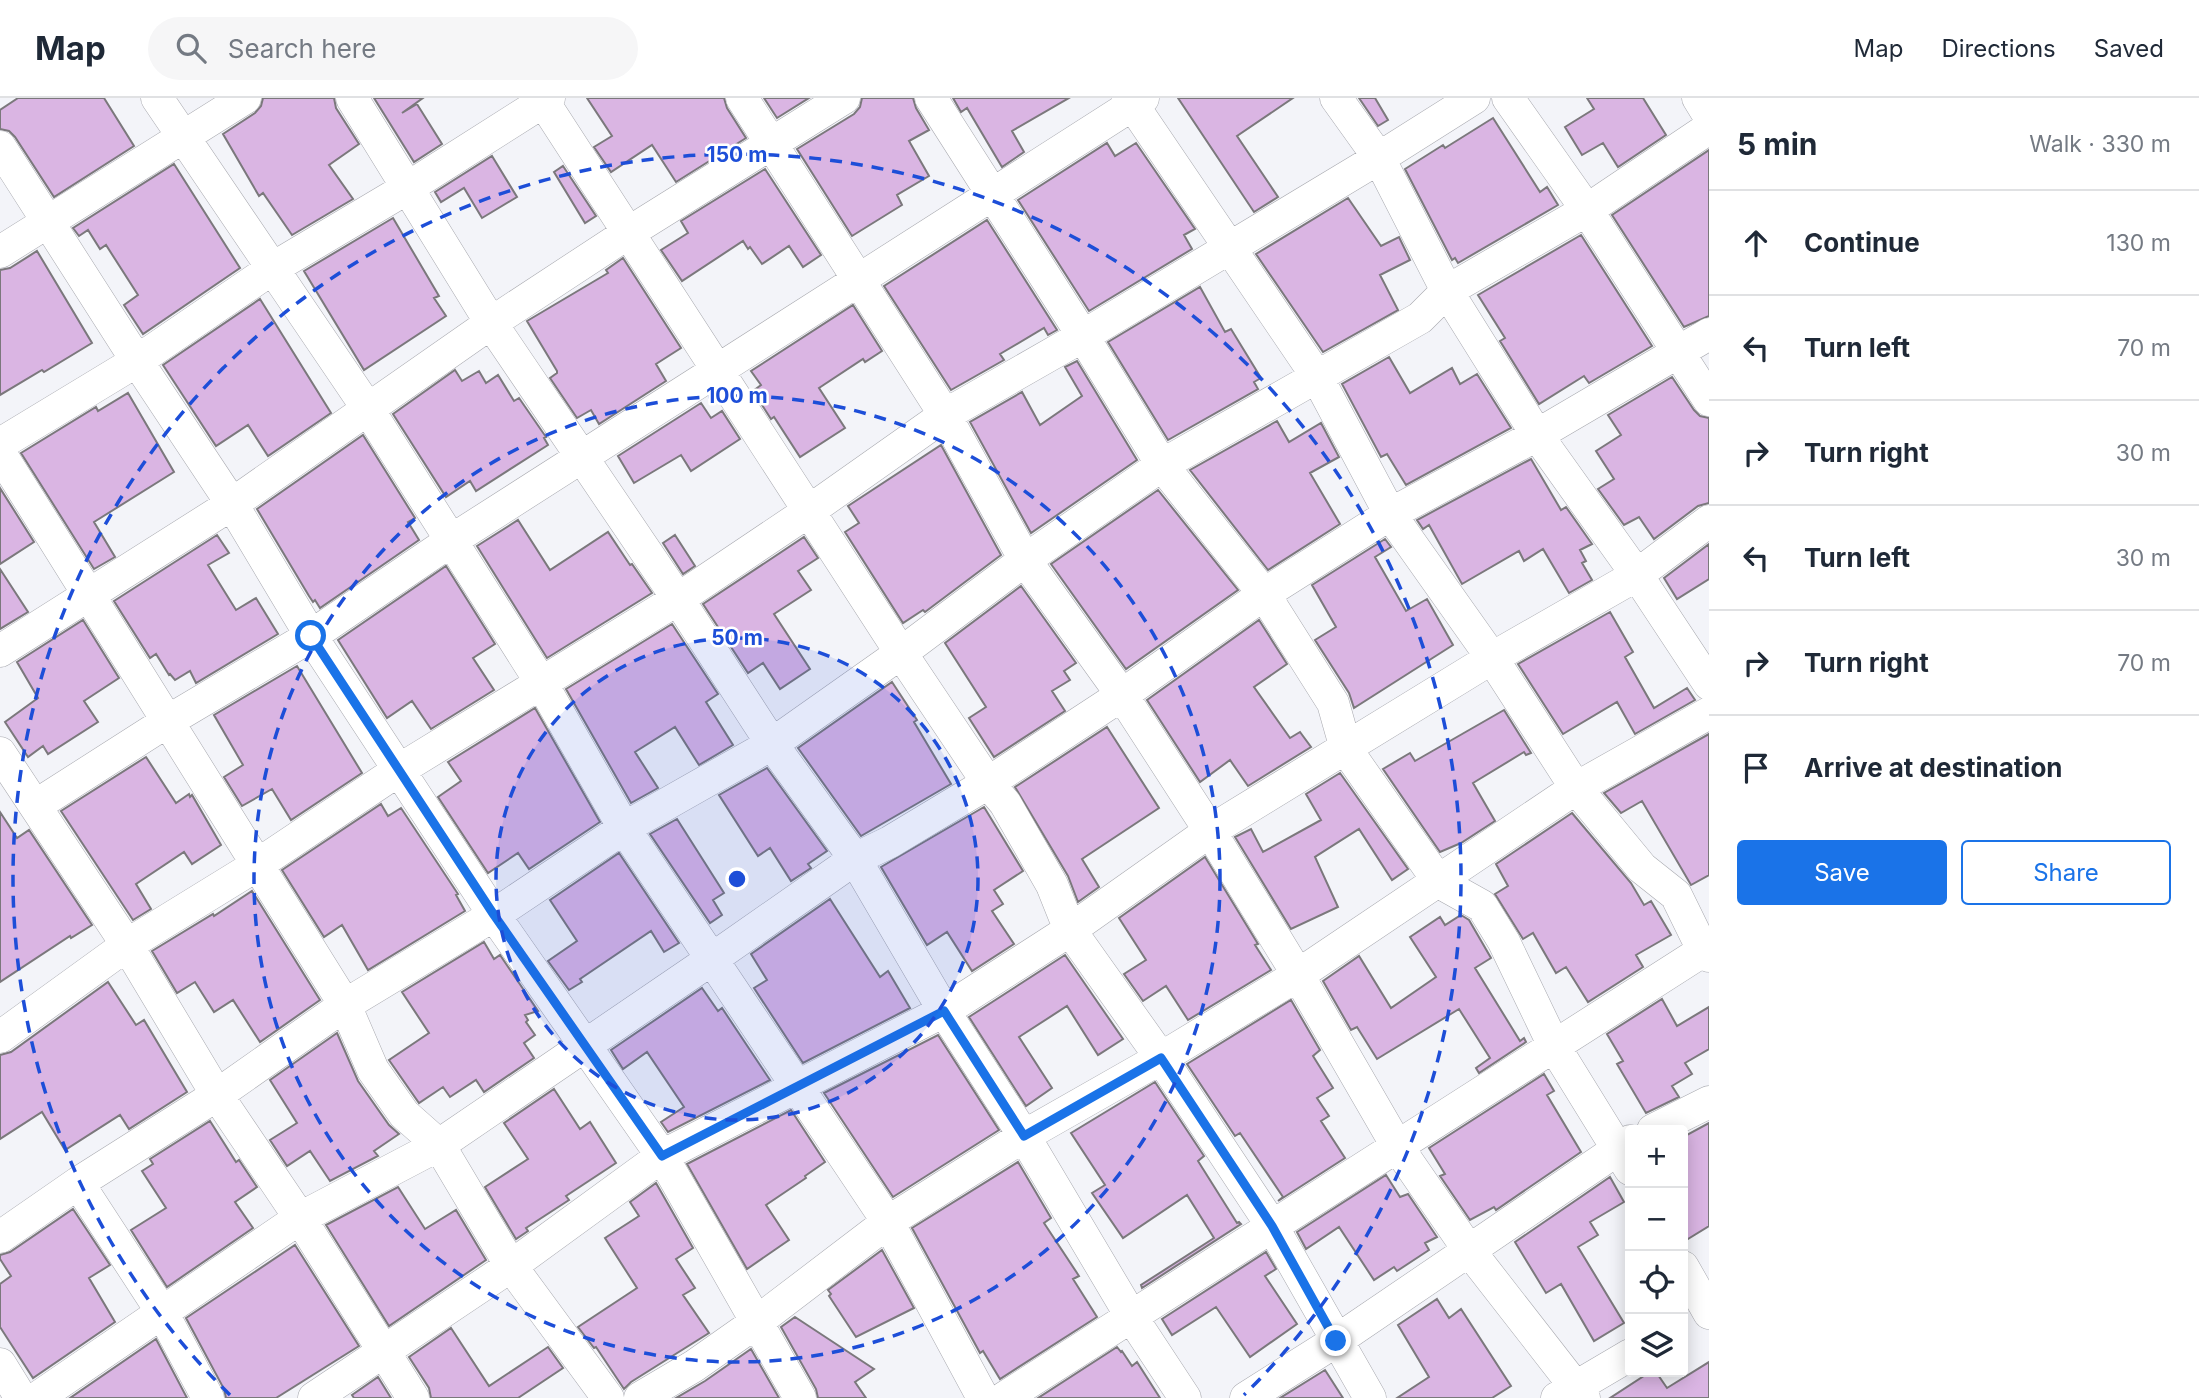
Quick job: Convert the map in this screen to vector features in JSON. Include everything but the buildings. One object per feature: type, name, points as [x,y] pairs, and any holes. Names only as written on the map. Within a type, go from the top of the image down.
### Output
[{"type":"street","points":[[157,98],[368,410],[542,684],[624,828],[888,1222],[983,1398]]},
{"type":"street","points":[[0,252],[245,98]]},
{"type":"street","points":[[352,98],[491,323],[678,599],[772,744],[855,859],[944,1011],[1024,1136],[1131,1316],[1185,1398]]},
{"type":"street","points":[[742,98],[945,415],[1025,560],[1122,695],[1210,831],[1298,975],[1397,1146],[1468,1249],[1572,1394],[1625,1358]]},
{"type":"street","points":[[0,651],[232,503],[491,323],[628,233],[845,98]]},
{"type":"street","points":[[932,98],[1162,465],[1264,594],[1333,703],[1346,749],[1438,882],[1482,906],[1504,942],[1554,1046],[1625,1151]]},
{"type":"street","points":[[1336,98],[1379,158],[1447,291],[1537,435],[1637,575],[1709,684]]},
{"type":"street","points":[[0,1037],[127,945],[257,864],[399,770],[678,599],[945,415],[1230,248],[1474,98]]},
{"type":"street","points":[[1508,98],[1587,210],[1709,400]]},
{"type":"street","points":[[1698,98],[1709,116]]},
{"type":"street","points":[[0,444],[137,361],[273,268],[409,187],[544,99],[808,511],[988,783],[1005,803],[1047,875],[1070,930],[1161,1058],[1272,1226],[1370,1398]]},
{"type":"street","points":[[35,806],[168,721],[311,636],[452,540],[993,194],[1134,100],[1316,375],[1390,514],[1492,658],[1576,788],[1642,868],[1676,894],[1707,951],[1004,1398]]},
{"type":"street","points":[[0,1237],[78,1183],[217,1095],[345,1005],[494,915],[624,828],[772,744],[901,653],[1025,560],[1162,465],[1420,318],[1447,291],[1587,210],[1709,128]]},
{"type":"street","points":[[0,147],[232,503],[311,636],[494,915],[662,1156],[800,1398]]},
{"type":"street","points":[[37,1398],[300,1218],[439,1145],[855,859],[890,842],[988,783],[1122,695],[1264,594],[1390,514],[1537,435],[1709,334]]},
{"type":"street","points":[[0,453],[345,1005],[373,1070],[404,1114],[439,1145],[511,1266],[608,1398]]},
{"type":"street","points":[[314,1398],[511,1266],[662,1156],[944,1011],[1070,930],[1210,831],[1492,658],[1637,575],[1709,521]]},
{"type":"street","points":[[640,1398],[694,1366],[758,1321],[888,1222],[1024,1136],[1161,1058],[1298,975],[1576,788],[1709,713]]},
{"type":"street","points":[[0,753],[127,945],[217,1095],[300,1218],[413,1398]]},
{"type":"street","points":[[1663,1125],[1709,1102]]},
{"type":"street","points":[[1246,1398],[1336,1341],[1468,1249],[1625,1153]]},
{"type":"street","points":[[78,1183],[163,1312],[208,1398]]},
{"type":"street","points":[[1688,1279],[1702,1314]]},
{"type":"street","points":[[0,1364],[21,1398]]},
{"type":"route","points":[[311,636],[494,915],[662,1156],[944,1011],[1024,1136],[1161,1058],[1272,1226],[1336,1341]]}]
